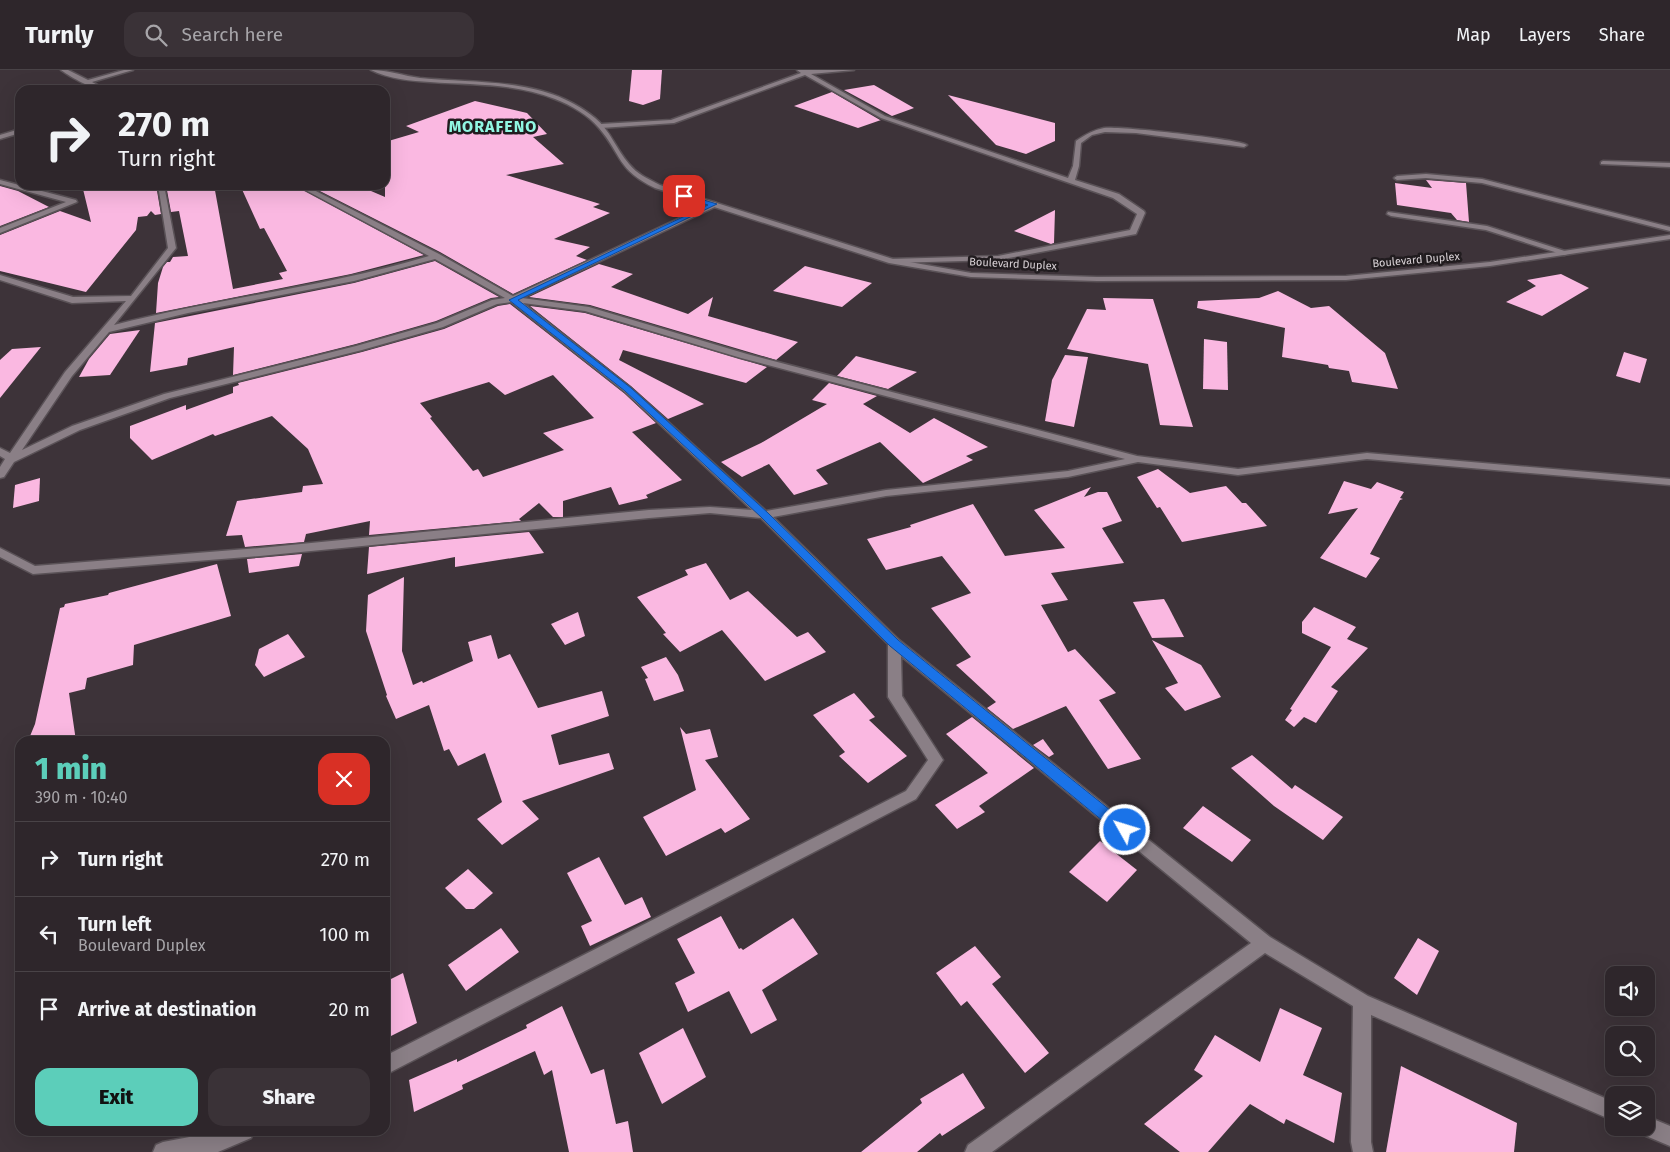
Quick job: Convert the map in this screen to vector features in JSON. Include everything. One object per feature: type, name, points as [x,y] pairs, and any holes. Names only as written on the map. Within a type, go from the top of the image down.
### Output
[{"type":"street","points":[[64,70],[92,85]]},
{"type":"street","points":[[85,82],[130,70]]},
{"type":"street","name":"Boulevard Duplex","points":[[374,70],[413,78],[493,84],[556,97],[578,108],[601,126],[628,167],[647,182],[669,191],[892,260],[981,275],[1097,279],[1346,278],[1490,264],[1670,237]]},
{"type":"street","points":[[601,126],[672,122],[803,72],[851,70]]},
{"type":"street","points":[[803,72],[856,103],[883,116],[1116,196],[1141,213],[1133,232],[998,258],[892,260]]},
{"type":"street","points":[[1070,180],[1076,166],[1078,142],[1090,134],[1105,130],[1136,131],[1244,145]]},
{"type":"street","points":[[0,138],[15,133]]},
{"type":"street","points":[[1603,163],[1670,165]]},
{"type":"street","points":[[1397,178],[1426,176],[1482,182],[1670,229]]},
{"type":"street","points":[[0,182],[15,186]]},
{"type":"street","points":[[0,231],[73,202],[29,190]]},
{"type":"street","points":[[0,475],[68,374],[133,298],[172,248],[162,190]]},
{"type":"street","points":[[309,190],[436,256],[513,300],[628,390],[764,515],[894,643],[1264,943],[1362,1002],[1605,1108]]},
{"type":"street","points":[[513,300],[714,204]]},
{"type":"street","points":[[1391,214],[1487,228],[1567,253]]},
{"type":"street","points":[[106,330],[144,320],[319,286],[415,263],[436,256]]},
{"type":"street","points":[[0,277],[72,300],[133,298]]},
{"type":"street","points":[[12,459],[76,428],[167,396],[360,348],[440,325],[495,302],[513,300],[586,310],[744,356],[1137,459],[1238,472],[1367,456],[1670,482]]},
{"type":"street","points":[[0,450],[12,459]]},
{"type":"street","points":[[0,552],[33,570],[260,552],[649,514],[710,510],[764,515],[886,493],[1068,474],[1137,459]]},
{"type":"street","points":[[390,1063],[911,795],[936,760],[895,697],[894,643]]},
{"type":"street","points":[[975,1152],[1100,1064],[1264,943]]},
{"type":"street","points":[[1362,1002],[1361,1142],[1363,1152]]},
{"type":"street","points":[[1655,1130],[1670,1136]]},
{"type":"street","points":[[169,1152],[216,1143],[232,1136]]},
{"type":"building","points":[[632,70],[662,70],[660,99],[643,105],[629,101]]},
{"type":"building","points":[[874,85],[914,108],[892,116],[844,90]]},
{"type":"building","points":[[832,92],[881,120],[858,128],[794,106]]},
{"type":"building","points":[[948,95],[1055,123],[1055,141],[1026,154],[996,145]]},
{"type":"building","points":[[475,101],[527,113],[547,134],[533,137],[564,164],[506,175],[600,204],[593,207],[610,213],[554,239],[590,247],[576,256],[587,260],[513,294],[440,252],[318,190],[369,190],[385,197],[385,190],[390,190],[390,141],[419,132],[406,126]]},
{"type":"building","points":[[1426,180],[1466,183],[1469,222],[1457,220],[1451,213],[1397,205],[1395,183],[1432,188]]},
{"type":"building","points":[[0,186],[18,191],[49,207],[0,226]]},
{"type":"building","points":[[83,190],[157,190],[161,214],[155,215],[151,211],[147,216],[138,217],[136,230],[86,292],[0,271],[0,235],[60,211],[91,222]]},
{"type":"building","points":[[167,190],[215,190],[233,289],[283,279],[279,273],[287,271],[264,228],[260,229],[242,190],[303,190],[424,255],[351,274],[156,313],[158,283],[163,267],[173,257],[188,256],[179,211],[171,212]]},
{"type":"building","points":[[1055,210],[1054,243],[1051,244],[1014,231]]},
{"type":"building","points":[[435,261],[499,297],[491,298],[436,321],[356,344],[233,375],[234,347],[188,358],[187,365],[150,372],[155,323],[354,283]]},
{"type":"building","points":[[599,264],[633,274],[611,287],[688,314],[713,297],[708,316],[798,342],[776,360],[590,305],[529,297]]},
{"type":"building","points":[[805,266],[872,283],[842,307],[773,291]]},
{"type":"building","points":[[1561,274],[1589,288],[1542,316],[1506,302],[1536,286],[1527,280]]},
{"type":"building","points":[[1278,291],[1311,308],[1329,306],[1385,353],[1398,389],[1352,382],[1349,371],[1329,368],[1328,365],[1282,357],[1285,328],[1197,308],[1198,301],[1259,298]]},
{"type":"building","points":[[1103,298],[1153,299],[1193,427],[1160,425],[1148,364],[1067,349],[1087,309],[1106,310]]},
{"type":"building","points":[[510,304],[624,393],[656,423],[632,432],[682,480],[646,495],[648,498],[619,505],[611,487],[563,501],[563,517],[553,517],[539,503],[519,519],[521,521],[369,535],[370,521],[306,534],[304,542],[245,547],[242,535],[226,536],[237,501],[302,492],[303,486],[323,484],[308,449],[272,416],[215,436],[213,434],[152,460],[130,438],[130,426],[186,405],[186,410],[233,393],[233,387],[239,385],[238,383],[444,329],[498,306]],"holes":[[[553,375],[594,418],[543,433],[564,450],[483,477],[478,469],[473,471],[420,403],[489,382],[505,395]]]},
{"type":"building","points":[[530,306],[585,313],[767,367],[746,383],[623,350],[619,360],[704,404],[668,419],[632,387]]},
{"type":"building","points":[[140,330],[110,375],[79,377],[89,359],[110,334]]},
{"type":"building","points":[[1204,339],[1227,342],[1228,390],[1203,389]]},
{"type":"building","points":[[41,347],[0,398],[0,360],[12,349]]},
{"type":"building","points":[[1624,352],[1647,359],[1640,383],[1616,376]]},
{"type":"building","points":[[1065,355],[1088,357],[1074,427],[1045,421],[1052,380]]},
{"type":"building","points":[[856,356],[917,372],[888,389],[837,376]]},
{"type":"building","points":[[829,383],[877,396],[863,404],[910,433],[934,418],[988,447],[966,456],[973,460],[923,483],[880,442],[816,470],[828,484],[794,495],[769,464],[742,477],[721,462],[761,443],[827,404],[812,400]]},
{"type":"building","points":[[1158,469],[1190,493],[1226,486],[1242,503],[1246,503],[1267,526],[1182,542],[1160,507],[1157,508],[1137,477]]},
{"type":"building","points":[[40,478],[39,501],[13,508],[15,485]]},
{"type":"building","points":[[1344,481],[1371,489],[1377,482],[1404,492],[1400,498],[1403,499],[1400,500],[1370,554],[1380,558],[1366,578],[1320,558],[1358,508],[1328,514]]},
{"type":"building","points":[[1091,487],[1084,497],[1098,492],[1107,492],[1122,521],[1102,528],[1124,563],[1051,573],[1068,600],[1041,605],[1068,652],[1075,649],[1116,693],[1099,700],[1141,759],[1108,769],[1066,706],[1013,729],[987,708],[996,702],[956,665],[971,657],[931,608],[971,593],[942,556],[886,570],[867,539],[911,527],[910,525],[973,504],[1005,556],[1065,548],[1034,510]]},
{"type":"building","points":[[529,532],[544,553],[455,567],[455,557],[367,574],[369,547]]},
{"type":"building","points":[[302,554],[299,566],[249,573],[247,559]]},
{"type":"building","points":[[706,563],[730,600],[748,591],[797,637],[808,632],[826,652],[765,681],[722,630],[680,652],[663,634],[666,633],[637,597],[688,575],[685,570]]},
{"type":"building","points":[[217,564],[231,616],[134,645],[133,665],[87,678],[85,689],[69,693],[75,736],[30,736],[35,724],[60,608],[64,607],[65,604],[108,595],[109,593]]},
{"type":"building","points":[[404,577],[402,651],[413,685],[422,681],[423,683],[473,661],[468,642],[491,635],[498,659],[510,654],[538,708],[602,691],[609,716],[551,735],[559,765],[609,753],[614,769],[522,801],[539,819],[502,845],[477,819],[502,802],[485,753],[458,766],[449,749],[444,751],[429,705],[396,719],[386,696],[366,631],[368,595]]},
{"type":"building","points":[[1164,599],[1184,637],[1152,638],[1133,602]]},
{"type":"building","points":[[1314,607],[1356,627],[1347,639],[1368,648],[1331,687],[1338,691],[1316,723],[1304,717],[1294,727],[1285,720],[1292,710],[1290,709],[1331,647],[1302,633],[1302,622]]},
{"type":"building","points":[[578,612],[585,636],[565,645],[551,624]]},
{"type":"building","points":[[288,634],[305,657],[264,677],[255,665],[259,649]]},
{"type":"building","points":[[1152,640],[1201,665],[1221,697],[1185,711],[1165,688],[1178,683]]},
{"type":"building","points":[[666,657],[678,675],[684,691],[654,701],[645,679],[648,678],[641,667]]},
{"type":"building","points":[[854,693],[875,717],[869,720],[907,756],[868,783],[839,756],[845,752],[813,715]]},
{"type":"building","points":[[972,717],[1034,768],[979,806],[985,812],[957,829],[935,805],[988,773],[946,734]]},
{"type":"building","points":[[680,727],[686,734],[710,729],[718,757],[705,760],[750,819],[725,833],[721,828],[666,856],[643,817],[696,790]]},
{"type":"building","points":[[1043,739],[1054,754],[1049,757],[1033,745]]},
{"type":"building","points":[[1252,755],[1292,789],[1295,785],[1343,817],[1323,840],[1274,806],[1231,768]]},
{"type":"building","points":[[1203,806],[1251,840],[1232,862],[1183,828]]},
{"type":"building","points":[[1100,841],[1137,870],[1107,902],[1069,872]]},
{"type":"building","points":[[599,857],[625,905],[642,897],[651,917],[590,946],[581,926],[592,921],[567,873]]},
{"type":"building","points":[[468,869],[493,893],[474,909],[466,909],[445,888]]},
{"type":"building","points":[[721,916],[739,949],[743,950],[793,918],[818,954],[762,990],[777,1020],[751,1034],[729,991],[688,1012],[675,983],[695,973],[677,939]]},
{"type":"building","points":[[501,928],[519,952],[466,991],[448,965]]},
{"type":"building","points":[[1418,938],[1439,951],[1417,995],[1394,978]]},
{"type":"building","points":[[975,946],[1001,977],[992,984],[1049,1053],[1025,1073],[967,1001],[961,1006],[936,973]]},
{"type":"building","points":[[403,973],[417,1023],[390,1036],[390,980]]},
{"type":"building","points":[[562,1006],[591,1074],[604,1069],[616,1124],[628,1121],[633,1152],[569,1152],[552,1070],[544,1075],[535,1051],[462,1085],[463,1089],[414,1112],[409,1080],[457,1059],[457,1062],[527,1028],[526,1025]]},
{"type":"building","points":[[1280,1008],[1322,1028],[1303,1075],[1342,1093],[1334,1143],[1286,1119],[1284,1124],[1250,1104],[1208,1152],[1180,1152],[1144,1124],[1203,1076],[1194,1070],[1215,1035],[1260,1062]]},
{"type":"building","points":[[683,1028],[706,1077],[662,1104],[639,1053]]},
{"type":"building","points":[[1401,1066],[1517,1123],[1514,1152],[1386,1152]]},
{"type":"building","points":[[963,1073],[985,1108],[942,1136],[940,1133],[917,1152],[861,1152],[922,1103],[920,1099]]},
{"type":"district","name":"MORAFENO","points":[[493,126]]},
{"type":"route","points":[[684,196],[714,204],[513,300],[628,390],[764,515],[894,643],[1125,830]]}]
